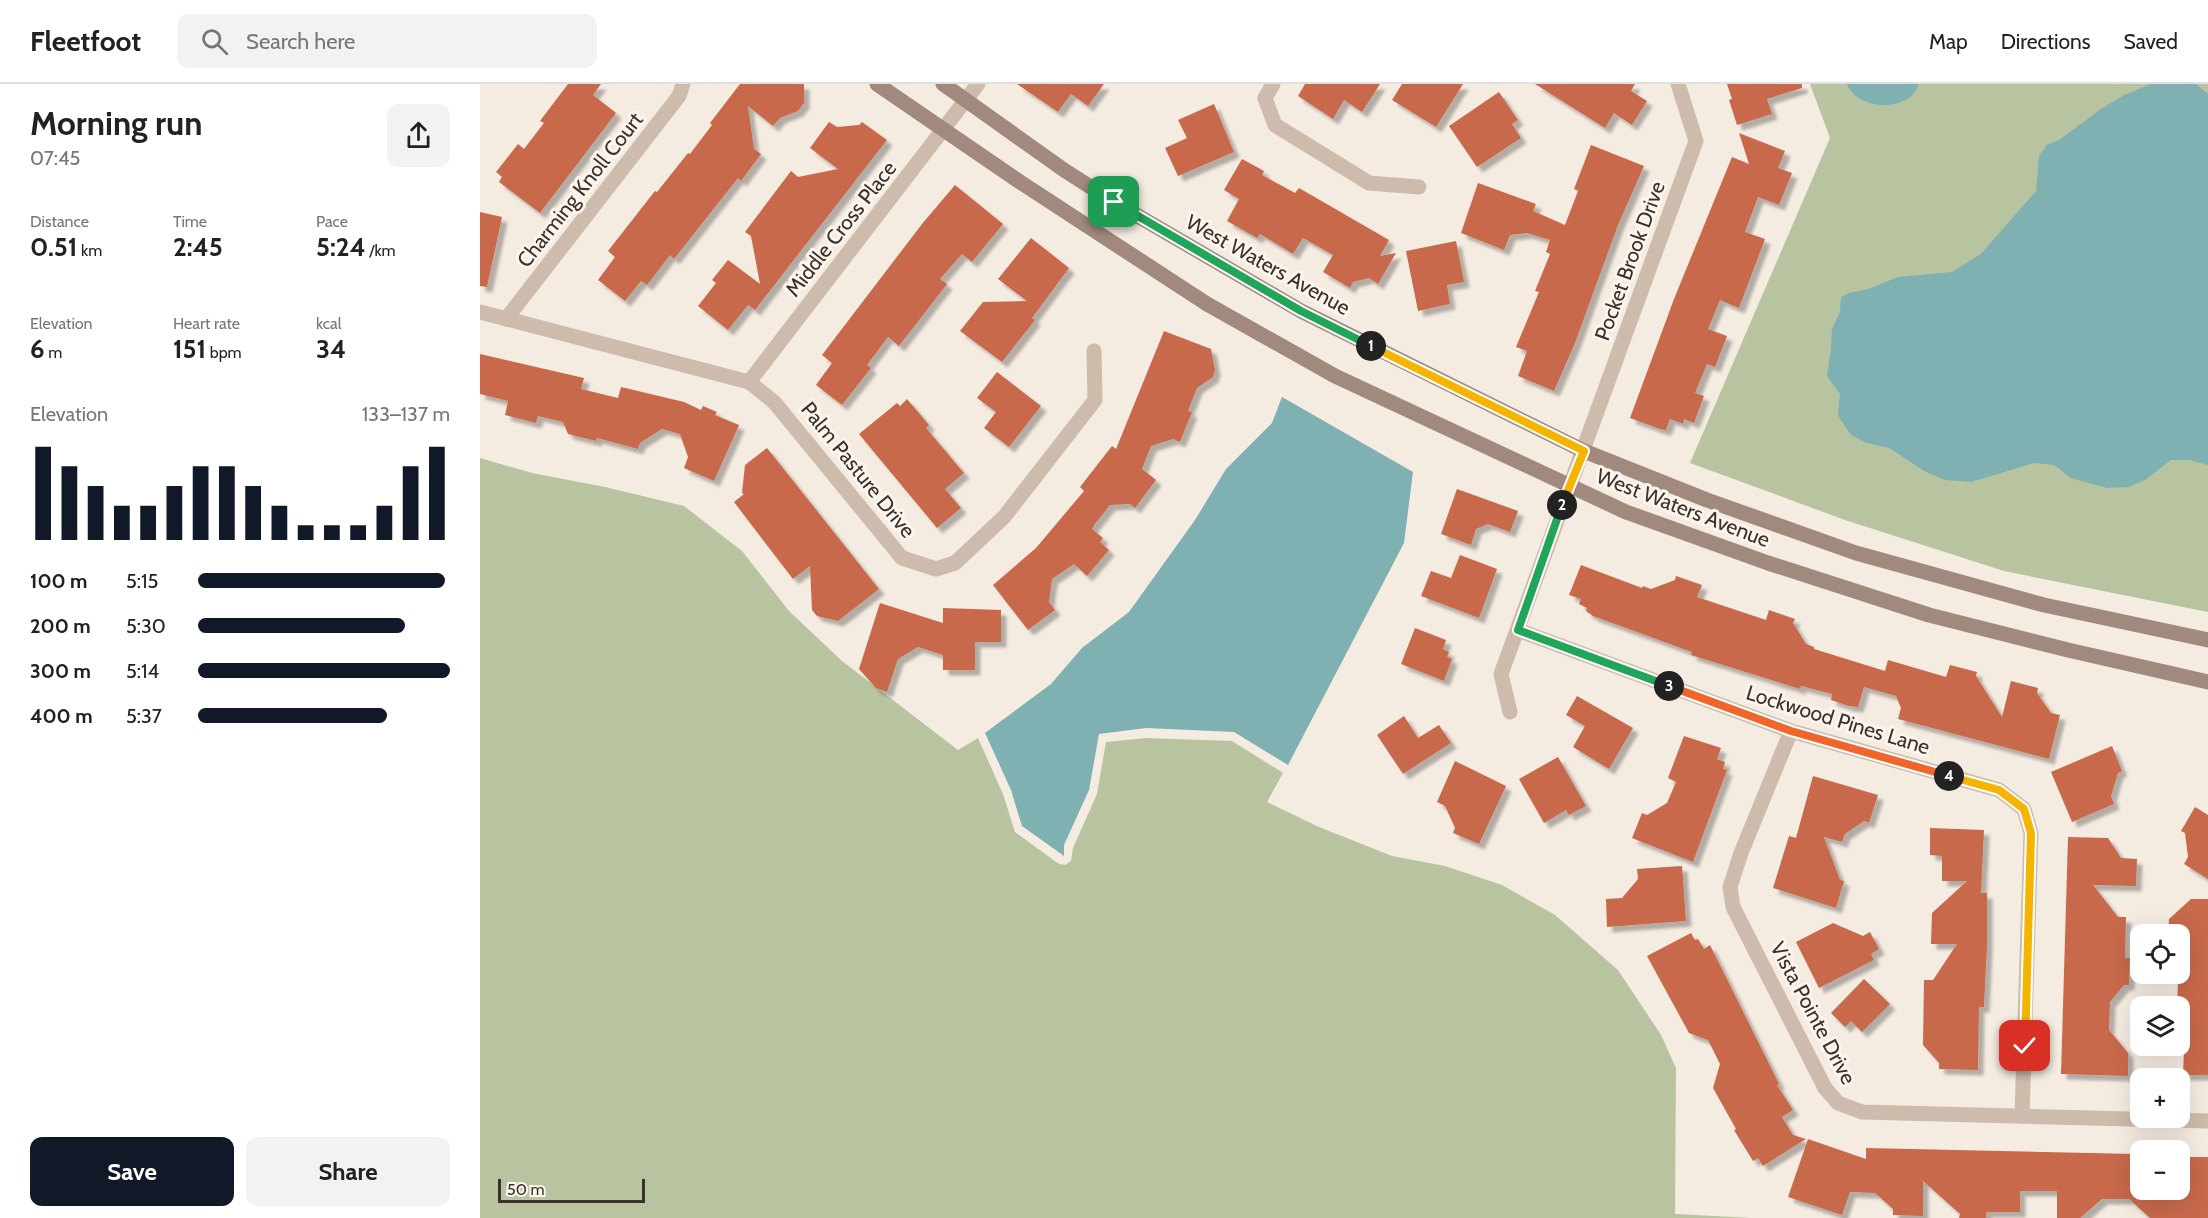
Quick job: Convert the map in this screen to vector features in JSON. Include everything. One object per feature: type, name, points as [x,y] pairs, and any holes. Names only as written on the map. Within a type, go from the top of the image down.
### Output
[{"type":"street","name":"Charming Knoll Court","points":[[506,319],[679,96],[683,84]]},
{"type":"street","name":"West Waters Avenue","points":[[877,84],[1081,223],[1237,321],[1335,376],[1626,512],[1735,551],[1929,615],[2208,682]]},
{"type":"street","name":"West Waters Avenue","points":[[943,84],[1064,170],[1114,202],[1301,311],[1584,451],[1707,500],[1856,553],[2044,605],[2208,640]]},
{"type":"street","points":[[966,100],[978,84]]},
{"type":"street","points":[[1273,84],[1265,98],[1275,125],[1369,183],[1419,186]]},
{"type":"street","name":"Pocket Brook Drive","points":[[1510,712],[1501,674],[1696,141],[1678,84]]},
{"type":"street","name":"Middle Cross Place","points":[[748,382],[966,100]]},
{"type":"street","name":"Palm Pasture Drive","points":[[480,312],[748,382],[774,402],[902,558],[936,569],[955,563],[1004,517],[1095,400],[1094,351]]},
{"type":"street","name":"Lockwood Pines Lane","points":[[1518,630],[1791,731],[1999,790],[2024,809],[2031,833],[2022,1116]]},
{"type":"street","name":"Vista Pointe Drive","points":[[1791,731],[1741,853],[1730,886],[1733,908],[1825,1088],[1838,1103],[1862,1112],[2208,1121]]},
{"type":"green space","points":[[1810,84],[2208,84],[2208,612],[2004,571],[1845,520],[1690,463],[1830,138]]},
{"type":"green space","points":[[480,458],[532,473],[605,487],[684,506],[742,551],[789,611],[842,661],[958,750],[978,738],[1003,794],[1015,832],[1059,864],[1065,865],[1071,861],[1073,848],[1097,794],[1106,742],[1146,738],[1232,741],[1283,773],[1267,802],[1319,827],[1392,856],[1445,866],[1502,885],[1555,915],[1618,970],[1661,1035],[1676,1068],[1675,1214],[1752,1218],[480,1218]]},
{"type":"water","points":[[1847,84],[1919,84],[1914,93],[1905,100],[1883,105],[1872,104],[1861,99]]},
{"type":"water","points":[[2151,84],[2196,84],[2208,94],[2208,465],[2189,460],[2171,460],[2145,480],[2129,487],[2107,488],[2071,478],[2054,465],[2034,463],[1971,482],[1945,480],[1926,472],[1889,448],[1867,443],[1851,435],[1838,416],[1840,394],[1827,376],[1832,329],[1840,312],[1841,297],[1898,277],[1952,272],[1981,254],[2036,191],[2039,156],[2047,145],[2059,140],[2124,95]]},
{"type":"water","points":[[1282,397],[1413,472],[1404,543],[1288,765],[1234,732],[1146,728],[1099,734],[1089,790],[1064,845],[1064,856],[1022,826],[1011,790],[985,733],[1051,684],[1082,648],[1129,612],[1195,520],[1226,469],[1272,423]]},
{"type":"building","points":[[568,84],[601,84],[593,95],[616,113],[540,213],[499,182],[502,177],[496,172],[518,144],[524,149],[544,123],[540,121]]},
{"type":"building","points":[[740,84],[804,84],[804,103],[798,111],[780,118],[773,126],[748,106],[754,149],[761,154],[741,181],[738,178],[674,259],[670,255],[647,285],[641,281],[625,301],[598,280],[615,257],[608,251],[655,191],[657,192],[688,153],[690,154]]},
{"type":"building","points":[[1017,84],[1104,84],[1088,106],[1071,94],[1058,112]]},
{"type":"building","points":[[1305,84],[1380,84],[1362,112],[1344,100],[1333,119],[1298,96]]},
{"type":"building","points":[[1402,84],[1463,84],[1436,127],[1392,100]]},
{"type":"building","points":[[1535,84],[1635,84],[1631,91],[1647,101],[1632,125],[1614,113],[1605,128]]},
{"type":"building","points":[[1727,84],[1802,84],[1802,88],[1767,99],[1772,114],[1737,125],[1729,100],[1732,99]]},
{"type":"building","points":[[1499,92],[1518,120],[1512,124],[1521,138],[1477,167],[1449,126]]},
{"type":"building","points":[[1214,104],[1234,152],[1178,176],[1165,148],[1187,138],[1178,120]]},
{"type":"building","points":[[829,122],[837,127],[859,125],[862,122],[887,140],[755,310],[748,305],[728,330],[698,306],[716,283],[712,280],[728,260],[760,284],[751,236],[745,232],[791,171],[798,177],[838,169],[810,148]]},
{"type":"building","points":[[1739,133],[1785,151],[1778,168],[1792,173],[1779,205],[1758,197],[1745,232],[1765,239],[1739,308],[1720,300],[1708,329],[1727,336],[1715,367],[1707,364],[1695,393],[1704,396],[1694,423],[1684,419],[1683,424],[1670,419],[1666,430],[1660,429],[1630,418],[1674,299],[1732,157],[1749,164]]},
{"type":"building","points":[[1591,145],[1644,166],[1618,225],[1575,343],[1554,391],[1518,376],[1527,351],[1516,347],[1539,292],[1535,291],[1550,254],[1546,252],[1550,240],[1527,233],[1510,235],[1504,250],[1461,233],[1478,183],[1536,204],[1533,211],[1565,225],[1578,191],[1574,189]]},
{"type":"building","points":[[1242,159],[1264,171],[1262,175],[1295,193],[1299,188],[1389,240],[1380,256],[1396,253],[1378,284],[1369,278],[1353,282],[1350,288],[1323,272],[1333,255],[1303,238],[1293,254],[1260,234],[1257,238],[1227,221],[1239,199],[1224,190]]},
{"type":"building","points":[[955,185],[1003,224],[972,262],[962,254],[940,279],[947,284],[899,346],[888,337],[867,365],[871,368],[842,405],[816,385],[832,363],[822,355],[922,224]]},
{"type":"building","points":[[480,212],[502,217],[487,287],[480,286]]},
{"type":"building","points":[[1031,238],[1069,268],[1032,318],[1035,320],[1002,362],[960,331],[983,302],[1027,301],[998,279]]},
{"type":"building","points":[[1456,241],[1464,282],[1447,285],[1450,304],[1418,311],[1406,251]]},
{"type":"building","points":[[1164,331],[1211,349],[1215,370],[1213,377],[1197,388],[1188,411],[1192,412],[1180,442],[1173,439],[1151,446],[1142,469],[1156,480],[1135,508],[1130,504],[1110,505],[1095,524],[1092,529],[1103,538],[1100,542],[1109,550],[1087,576],[1074,564],[1052,579],[1049,602],[1055,610],[1028,630],[993,585],[1036,548],[1084,491],[1080,487],[1112,446],[1116,449]]},
{"type":"building","points":[[480,354],[584,378],[581,389],[618,398],[621,387],[684,402],[701,410],[703,406],[717,412],[715,415],[739,425],[714,481],[684,468],[688,457],[680,434],[662,429],[640,443],[638,449],[597,438],[596,441],[568,434],[563,422],[538,416],[536,423],[505,415],[508,401],[480,394]]},
{"type":"building","points":[[997,372],[1041,406],[1009,447],[984,428],[996,412],[977,398]]},
{"type":"building","points":[[907,399],[929,425],[926,428],[964,473],[945,489],[961,508],[937,528],[859,434],[897,403],[900,406]]},
{"type":"building","points":[[767,448],[879,589],[838,621],[817,616],[812,610],[810,566],[793,579],[734,502],[744,494],[742,493],[745,465]]},
{"type":"building","points":[[1457,489],[1518,511],[1510,532],[1488,524],[1476,529],[1471,545],[1441,534]]},
{"type":"building","points":[[1460,555],[1497,569],[1479,618],[1421,596],[1431,571],[1451,578]]},
{"type":"building","points":[[1581,565],[1642,588],[1643,586],[1651,589],[1675,580],[1676,576],[1702,585],[1697,597],[1766,620],[1769,610],[1795,619],[1793,623],[1806,644],[1814,649],[1885,671],[1888,660],[1946,677],[1950,665],[1977,672],[1976,676],[2002,717],[2011,681],[2038,688],[2037,693],[2051,713],[2060,715],[2049,759],[1898,719],[1901,708],[1896,696],[1864,687],[1858,707],[1849,706],[1831,700],[1832,694],[1801,686],[1800,689],[1691,655],[1692,652],[1593,616],[1586,611],[1587,608],[1579,604],[1581,599],[1569,595]]},
{"type":"building","points":[[880,603],[943,623],[943,608],[1001,610],[1001,642],[975,642],[975,670],[943,670],[943,655],[918,647],[898,659],[887,692],[876,688],[859,669]]},
{"type":"building","points":[[1415,628],[1446,640],[1443,649],[1449,652],[1447,657],[1452,659],[1444,681],[1401,664]]},
{"type":"building","points":[[1577,696],[1633,728],[1609,769],[1573,747],[1585,726],[1566,715]]},
{"type":"building","points":[[1404,716],[1418,738],[1439,725],[1451,743],[1403,774],[1377,735]]},
{"type":"building","points":[[1684,736],[1721,748],[1717,759],[1725,762],[1723,769],[1727,770],[1693,862],[1632,838],[1642,813],[1647,815],[1667,803],[1676,782],[1668,778]]},
{"type":"building","points":[[2112,746],[2122,771],[2118,773],[2111,796],[2114,804],[2072,822],[2051,772]]},
{"type":"building","points":[[1558,757],[1586,806],[1569,815],[1566,810],[1544,823],[1519,779]]},
{"type":"building","points":[[1455,761],[1506,786],[1479,844],[1453,833],[1455,828],[1445,806],[1437,802]]},
{"type":"building","points":[[1813,776],[1878,795],[1869,823],[1864,821],[1845,834],[1842,842],[1824,837],[1840,880],[1844,881],[1836,908],[1773,888],[1789,836],[1796,838]]},
{"type":"building","points":[[2195,807],[2208,815],[2208,879],[2184,864],[2188,857],[2185,833],[2181,831]]},
{"type":"building","points":[[1930,828],[1984,830],[1981,893],[1987,893],[1987,945],[1984,1007],[1979,1007],[1978,1070],[1939,1069],[1939,1063],[1923,1045],[1924,980],[1933,980],[1957,944],[1931,944],[1932,913],[1967,881],[1942,881],[1942,856],[1930,855]]},
{"type":"building","points":[[2068,837],[2108,838],[2121,858],[2137,859],[2136,886],[2093,885],[2118,917],[2126,917],[2125,958],[2130,958],[2129,985],[2124,985],[2110,1002],[2109,1030],[2128,1053],[2128,1076],[2061,1074]]},
{"type":"building","points":[[1682,866],[1686,921],[1607,927],[1606,899],[1622,898],[1638,879],[1637,869]]},
{"type":"building","points":[[2191,899],[2208,899],[2208,1075],[2190,1075],[2190,1068],[2183,1068],[2184,1056],[2190,1056],[2190,996],[2177,996],[2178,984],[2190,984],[2190,924],[2169,924],[2169,919]]},
{"type":"building","points":[[1833,923],[1863,936],[1870,932],[1879,949],[1871,954],[1874,960],[1819,988],[1796,942]]},
{"type":"building","points":[[1691,933],[1704,949],[1710,945],[1779,1084],[1777,1085],[1793,1110],[1782,1117],[1793,1135],[1806,1139],[1763,1166],[1758,1158],[1753,1161],[1713,1088],[1720,1064],[1708,1040],[1689,1033],[1647,956]]},
{"type":"building","points":[[1864,979],[1890,1004],[1862,1032],[1851,1021],[1845,1027],[1831,1013]]},
{"type":"building","points":[[1808,1139],[1866,1159],[1866,1148],[2130,1154],[2130,1200],[2102,1199],[2080,1218],[2057,1218],[2057,1191],[2020,1191],[2020,1212],[1986,1212],[1986,1218],[1959,1218],[1960,1214],[1923,1181],[1923,1216],[1893,1215],[1893,1209],[1875,1193],[1850,1192],[1842,1215],[1788,1197]]},
{"type":"building","points":[[2190,1157],[2208,1157],[2208,1218],[2150,1218],[2130,1200],[2190,1200]]},
{"type":"route","points":[[1114,202],[1301,311],[1584,451],[1569,486],[1518,630],[1791,731],[1999,790],[2024,809],[2031,833],[2025,1046]]}]
